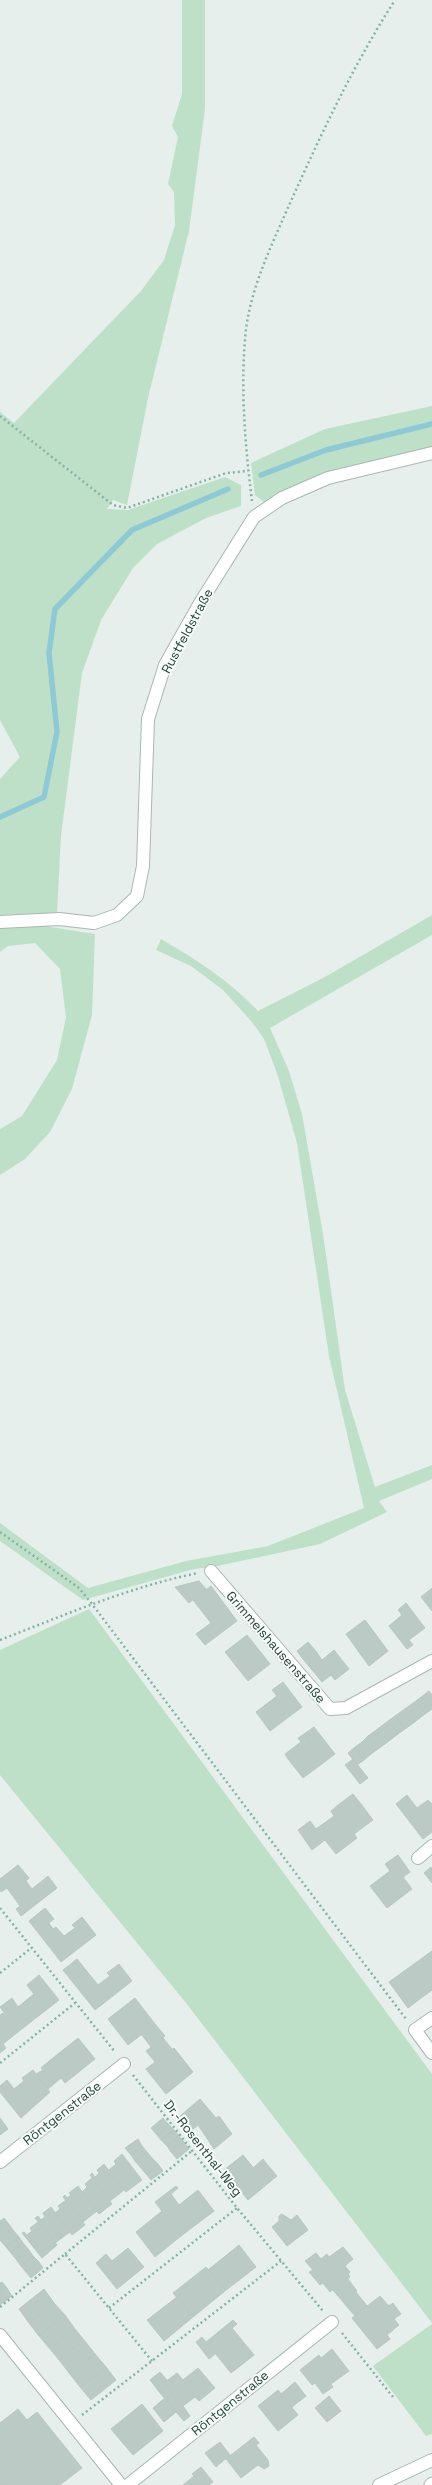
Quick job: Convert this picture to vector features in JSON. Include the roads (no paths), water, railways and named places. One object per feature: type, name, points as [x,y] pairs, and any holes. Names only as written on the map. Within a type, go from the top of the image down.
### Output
[{"type":"street","name":"Rustfeldstraße","points":[[0,922],[59,919],[94,923],[117,915],[136,896],[143,866],[148,719],[165,665],[200,603],[254,517],[282,498],[328,478],[432,453]]},
{"type":"street","name":"Grimmelshausenstraße","points":[[211,1571],[330,1710],[346,1708],[432,1661]]},
{"type":"street","points":[[418,1858],[432,1846]]},
{"type":"street","points":[[432,2018],[415,2030],[432,2053]]},
{"type":"street","name":"Röntgenstraße","points":[[0,2162],[124,2064]]},
{"type":"street","name":"Röntgenstraße","points":[[128,2485],[332,2322]]},
{"type":"street","points":[[0,2335],[121,2485]]},
{"type":"street","points":[[379,2485],[432,2460]]},
{"type":"waterway","points":[[261,475],[326,450],[432,424]]},
{"type":"waterway","points":[[0,817],[44,797],[57,732],[49,653],[55,609],[132,530],[228,489]]}]
